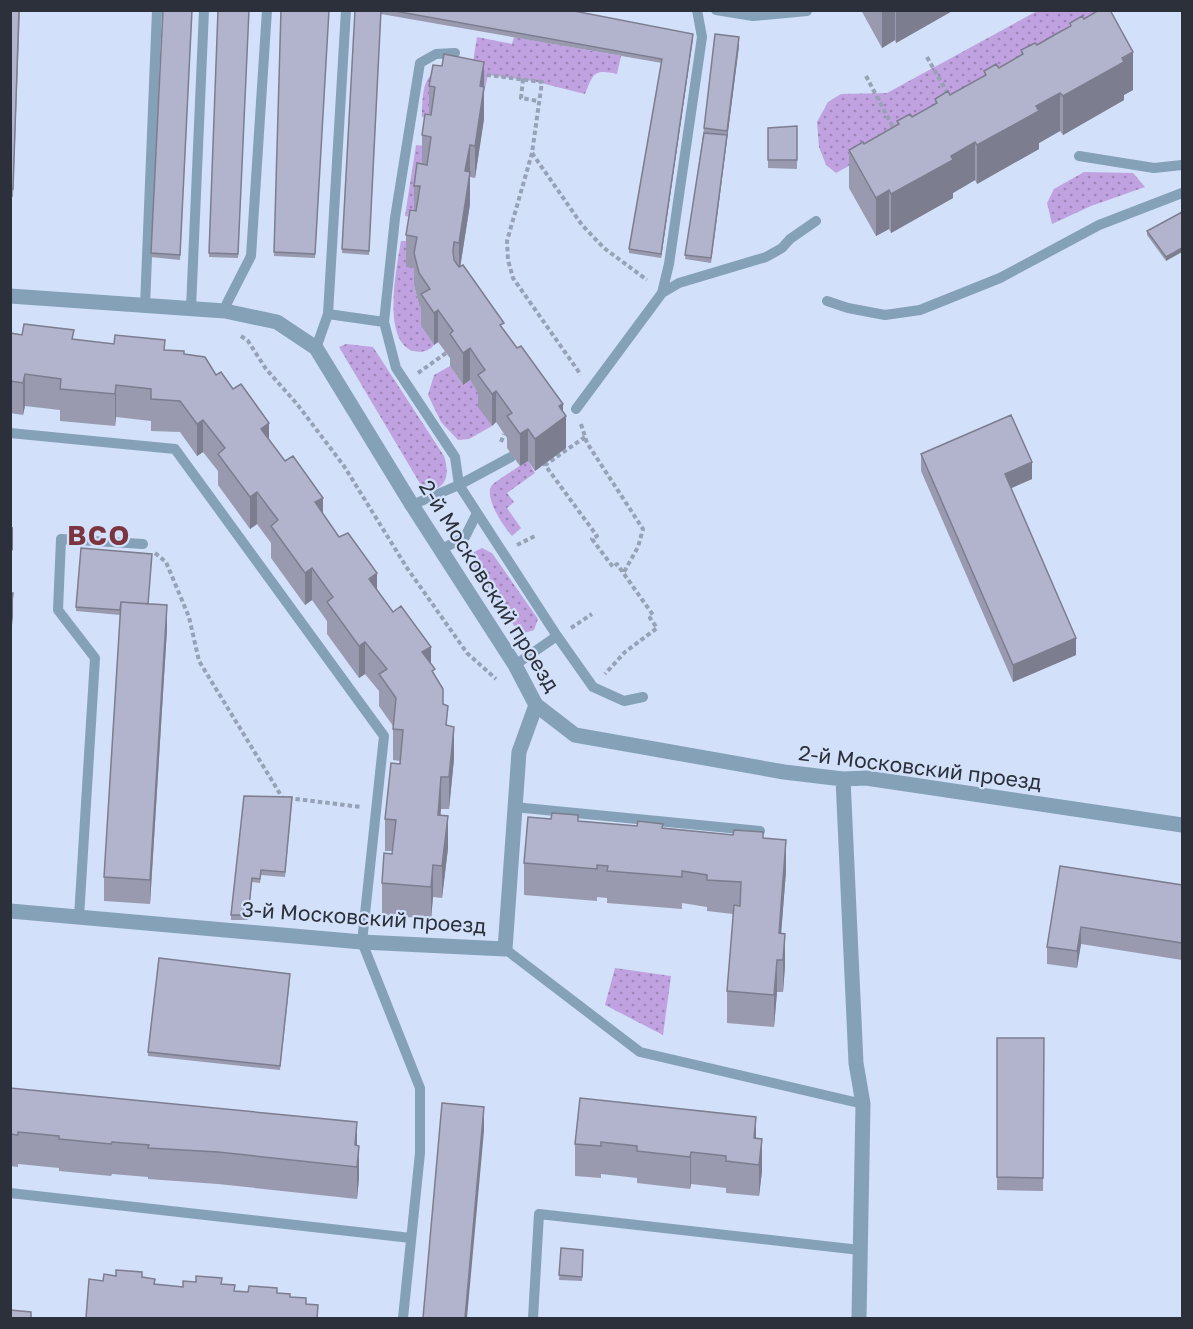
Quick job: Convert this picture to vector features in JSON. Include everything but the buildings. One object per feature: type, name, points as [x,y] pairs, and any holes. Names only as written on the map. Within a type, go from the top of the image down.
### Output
[{"type":"street","name":"2-й Московский проезд","points":[[10,296],[225,311],[277,322],[316,348],[440,550],[515,665],[536,705],[575,735],[773,770],[843,779],[866,778],[1182,825]]},
{"type":"street","name":"3-й Московский проезд","points":[[10,911],[362,942],[505,948],[519,752],[536,705]]},
{"type":"street","points":[[843,779],[856,1063],[863,1104],[859,1318]]},
{"type":"lane","points":[[145,306],[157,10]]},
{"type":"lane","points":[[191,308],[204,10]]},
{"type":"lane","points":[[225,311],[251,256],[267,10]]},
{"type":"lane","points":[[316,348],[328,314],[346,10]]},
{"type":"lane","points":[[576,409],[662,293],[669,264],[702,38],[697,10]]},
{"type":"lane","points":[[716,10],[753,16],[807,11]]},
{"type":"lane","points":[[456,53],[436,54],[420,63],[395,218],[384,322],[396,368],[455,457],[459,485],[557,636],[593,687],[624,701],[643,697]]},
{"type":"lane","points":[[1079,156],[1154,168],[1182,165]]},
{"type":"lane","points":[[827,301],[848,308],[885,315],[920,310],[1000,278],[1099,225],[1178,195]]},
{"type":"lane","points":[[662,293],[679,283],[766,257],[782,249],[790,239],[816,221]]},
{"type":"lane","points":[[328,314],[384,322]]},
{"type":"lane","points":[[10,434],[176,448],[384,736],[362,942],[420,1088],[420,1153],[403,1318]]},
{"type":"lane","points":[[412,505],[459,485],[512,457]]},
{"type":"lane","points":[[440,550],[465,537],[477,513]]},
{"type":"lane","points":[[79,917],[95,658],[58,610],[61,539],[143,544]]},
{"type":"lane","points":[[515,665],[557,636]]},
{"type":"lane","points":[[514,807],[760,831]]},
{"type":"lane","points":[[505,948],[640,1052],[863,1104]]},
{"type":"lane","points":[[10,1193],[411,1239]]},
{"type":"lane","points":[[533,1318],[539,1214],[860,1250]]},
{"type":"path","points":[[456,53],[474,69],[488,75],[542,82],[532,153],[507,241],[508,260],[513,278],[591,390]]},
{"type":"path","points":[[927,57],[951,101]]},
{"type":"path","points":[[866,76],[899,138]]},
{"type":"path","points":[[523,79],[521,98],[538,101]]},
{"type":"path","points":[[532,153],[582,225],[604,248],[642,275],[662,293]]},
{"type":"path","points":[[233,330],[248,341],[266,369],[344,466],[407,568],[466,653],[496,679]]},
{"type":"path","points":[[405,382],[446,353]]},
{"type":"path","points":[[576,409],[587,443],[643,529],[638,547],[624,572]]},
{"type":"path","points":[[585,436],[545,465],[597,536],[592,539],[613,567],[617,564],[624,572],[653,615],[650,618],[657,628],[625,651],[593,687]]},
{"type":"path","points":[[143,544],[166,562],[189,617],[199,661],[216,685],[281,799],[376,809]]},
{"type":"path","points":[[557,636],[592,614]]},
{"type":"shaded area","points":[[1037,11],[1095,11],[1098,16],[899,138],[836,173],[826,165],[819,147],[817,122],[828,102],[841,94],[887,93]]},
{"type":"shaded area","points":[[477,37],[512,44],[514,37],[621,56],[617,74],[603,72],[595,74],[585,94],[533,81],[488,75],[484,93],[429,118],[422,117],[424,89],[431,75],[447,68],[473,62]]},
{"type":"shaded area","points":[[416,145],[425,146],[414,218],[405,216]]},
{"type":"shaded area","points":[[1084,172],[1133,173],[1145,187],[1091,206],[1052,224],[1047,203],[1054,189]]},
{"type":"shaded area","points":[[401,241],[410,241],[417,269],[414,285],[419,305],[430,320],[421,326],[434,345],[422,352],[413,351],[403,344],[397,333],[394,318],[395,284]]},
{"type":"shaded area","points":[[346,344],[373,347],[444,456],[446,475],[438,488],[425,492],[339,347]]},
{"type":"shaded area","points":[[450,366],[463,385],[470,380],[485,402],[479,407],[492,426],[469,439],[458,440],[441,422],[428,395],[434,375]]},
{"type":"shaded area","points":[[528,461],[535,473],[507,493],[514,502],[507,508],[521,528],[512,536],[492,504],[490,490],[494,483]]},
{"type":"shaded area","points":[[482,548],[492,553],[538,619],[534,630],[524,633],[515,627],[472,564],[474,552]]},
{"type":"shaded area","points":[[615,968],[671,976],[663,1035],[605,1005]]},
{"type":"district","name":"ВСО","points":[[99,536]]}]
